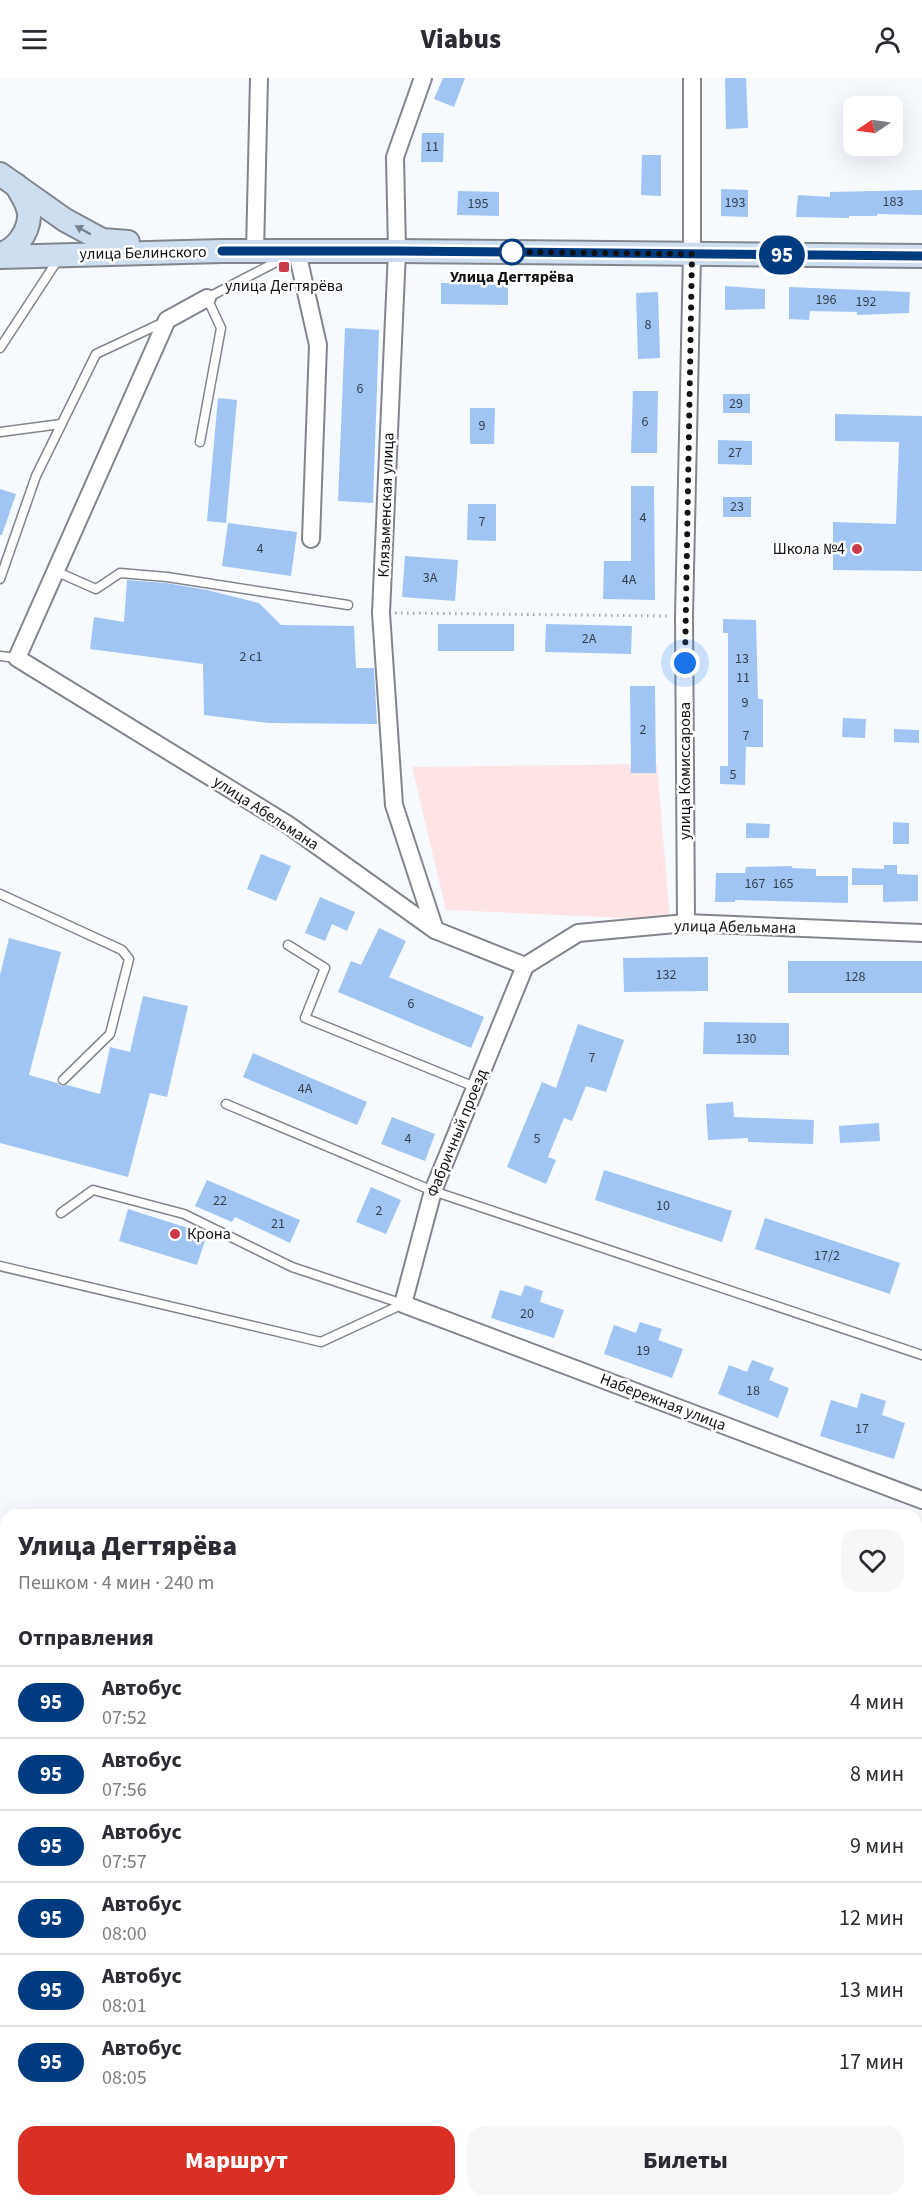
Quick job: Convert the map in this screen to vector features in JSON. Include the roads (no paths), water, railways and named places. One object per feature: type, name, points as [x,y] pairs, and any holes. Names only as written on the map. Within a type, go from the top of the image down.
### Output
[{"type":"main road","points":[[0,255],[21,240],[29,216],[26,201],[8,179]]},
{"type":"main road","name":"улица Белинского","points":[[8,179],[65,220],[102,240],[222,251]]},
{"type":"main road","points":[[222,251],[922,256]]},
{"type":"main road","name":"улица Белинского","points":[[0,255],[222,251]]},
{"type":"street","name":"Клязьменская улица","points":[[423,78],[395,157],[397,251],[381,613],[394,805],[435,930]]},
{"type":"street","name":"улица Комиссарова","points":[[686,923],[684,616],[692,254],[692,78]]},
{"type":"street","points":[[255,252],[259,79]]},
{"type":"street","points":[[297,252],[318,345],[311,538]]},
{"type":"street","points":[[167,320],[207,298]]},
{"type":"street","name":"улица Абельмана","points":[[167,320],[56,571],[8,657],[287,824],[435,930],[525,966],[578,933],[686,923],[922,933]]},
{"type":"street","name":"Фабричный проезд","points":[[404,1304],[432,1191],[525,966]]},
{"type":"street","name":"Набережная улица","points":[[404,1304],[922,1500]]},
{"type":"lane","points":[[200,442],[221,328],[207,298],[297,252]]},
{"type":"lane","points":[[0,348],[61,255]]},
{"type":"lane","points":[[0,579],[36,476],[96,354],[167,320]]},
{"type":"lane","points":[[0,432],[61,424]]},
{"type":"lane","points":[[56,571],[96,590],[120,573],[167,577],[348,605]]},
{"type":"lane","points":[[0,894],[122,950],[129,959],[110,1034],[63,1080]]},
{"type":"lane","points":[[288,945],[325,968],[305,1018],[475,1087]]},
{"type":"lane","points":[[226,1104],[432,1191],[922,1355]]},
{"type":"lane","points":[[61,1213],[93,1190],[184,1214],[292,1267],[404,1304]]},
{"type":"lane","points":[[0,1266],[321,1342],[404,1304]]},
{"type":"place","name":"Улица Дегтярёва","points":[[512,252]]},
{"type":"place","name":"улица Дегтярёва","points":[[284,267]]},
{"type":"place","name":"Школа №4","points":[[857,549]]},
{"type":"place","name":"Крона","points":[[175,1234]]}]
